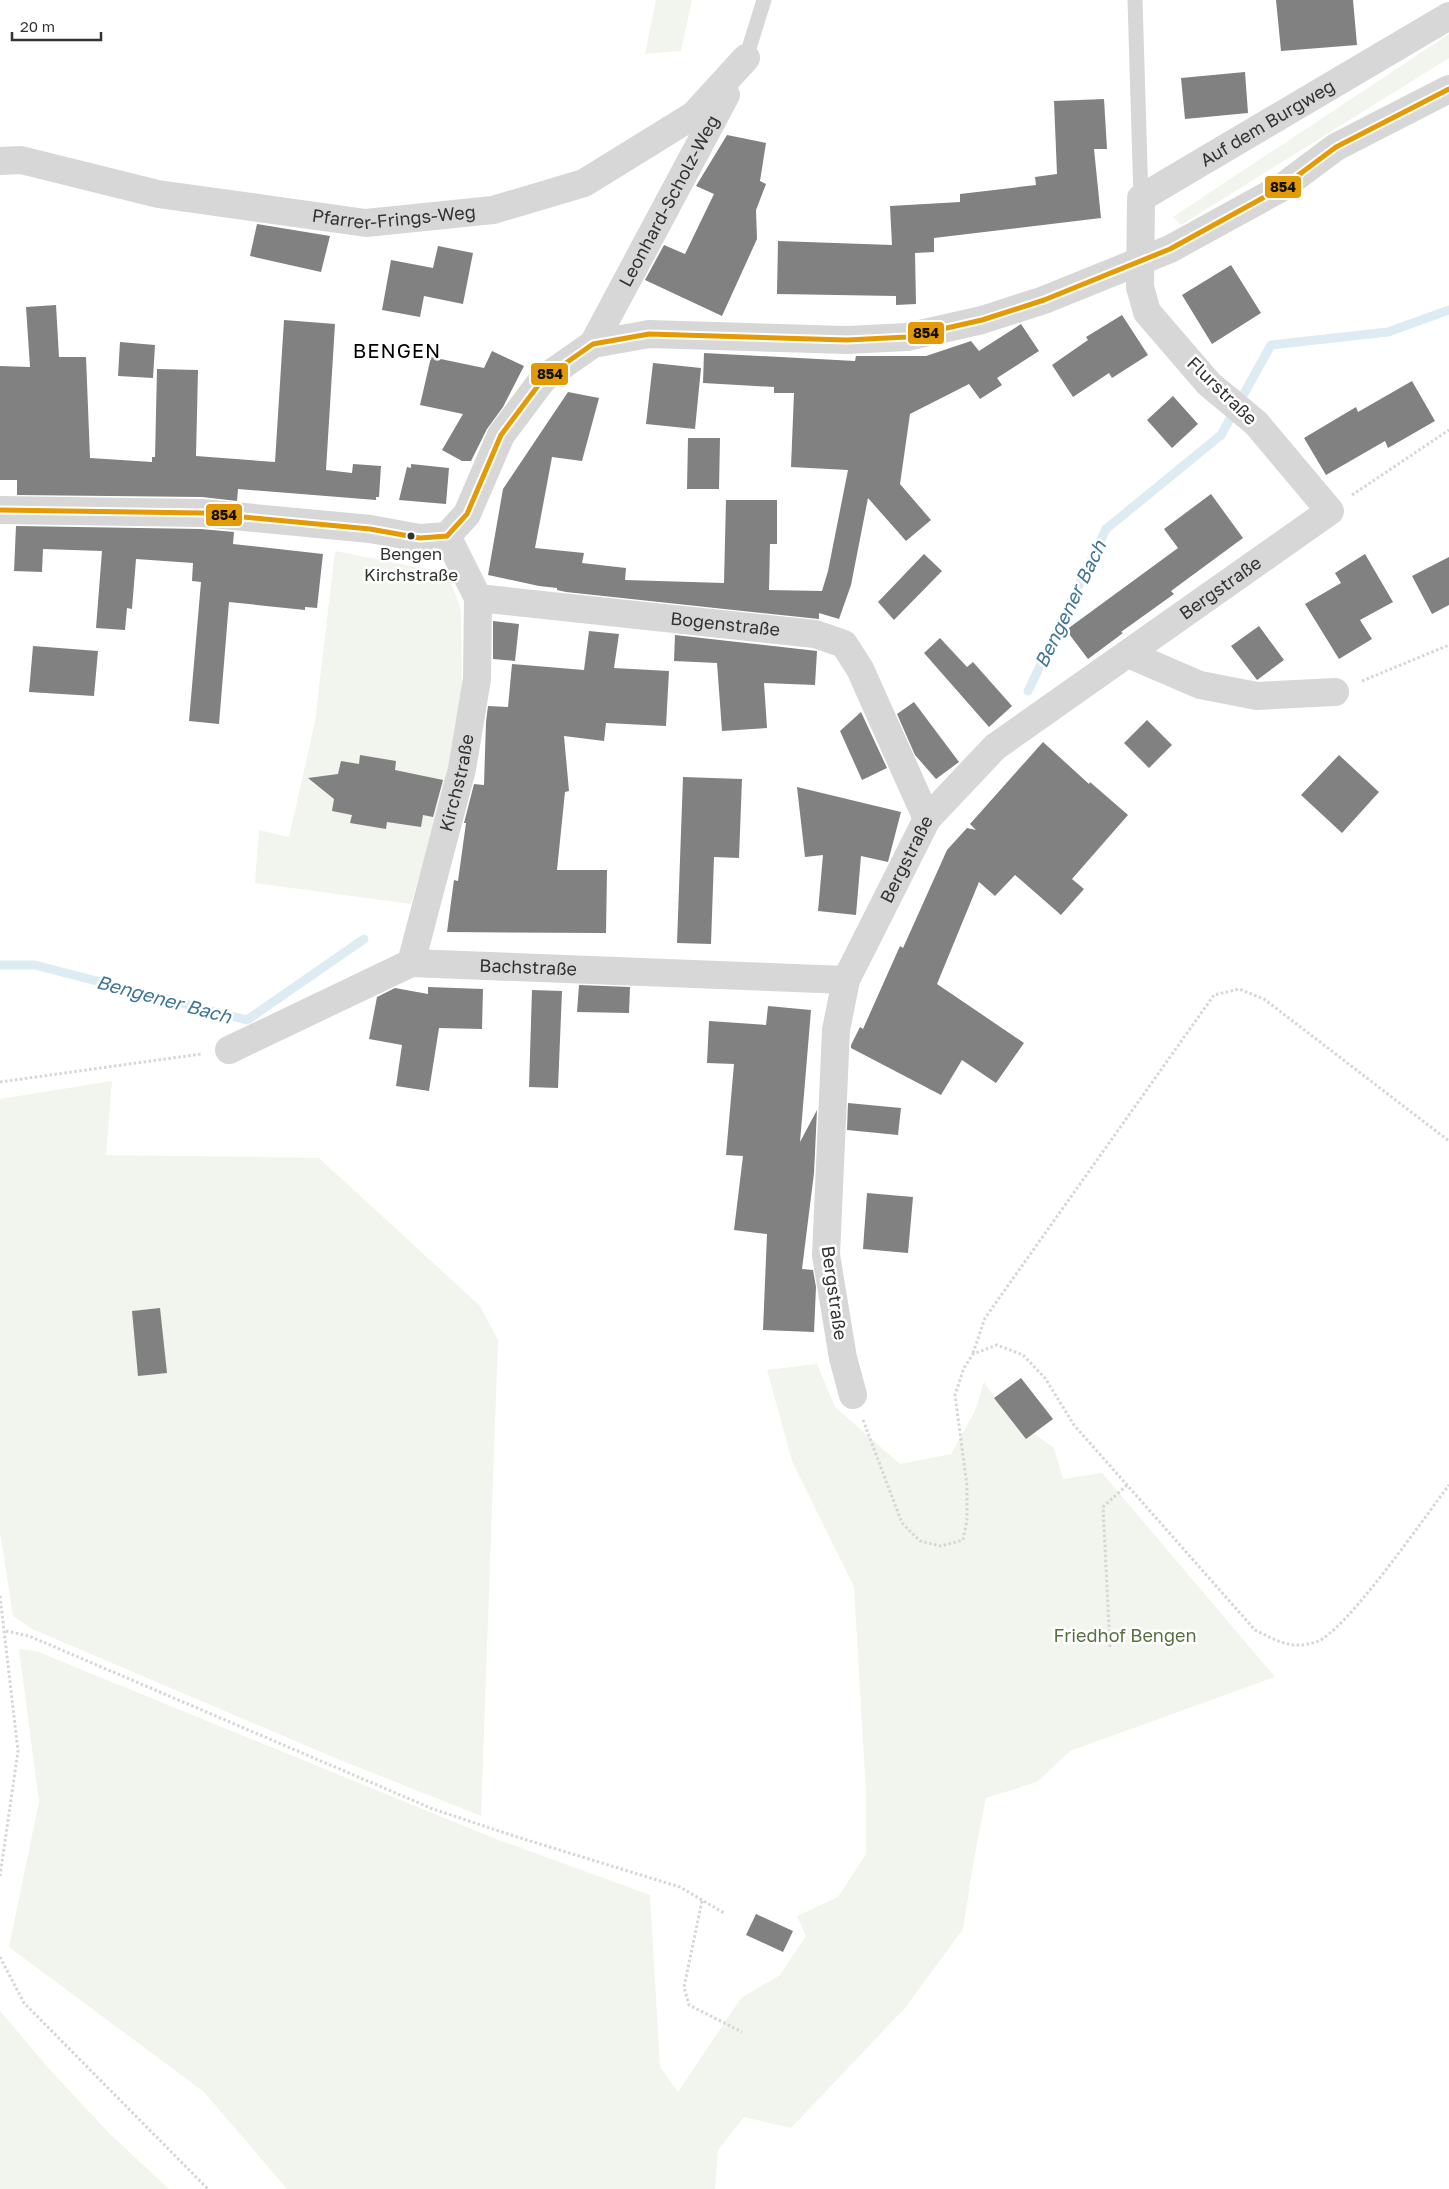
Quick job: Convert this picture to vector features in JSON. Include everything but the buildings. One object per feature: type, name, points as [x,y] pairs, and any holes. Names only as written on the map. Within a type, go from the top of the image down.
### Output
[{"type":"street","name":"Auf dem Burgweg","points":[[1141,198],[1449,16]]},
{"type":"street","name":"Pfarrer-Frings-Weg","points":[[0,161],[21,160],[158,194],[366,223],[493,210],[584,184],[694,115],[746,58]]},
{"type":"street","name":"Leonhard-Scholz-Weg","points":[[593,344],[746,58]]},
{"type":"street","points":[[0,510],[202,512],[370,528],[420,538],[447,536],[467,514],[502,435],[543,379],[593,344],[649,334],[847,340],[907,337],[982,320],[1044,300],[1170,249],[1281,188],[1336,147],[1449,89]]},
{"type":"street","points":[[1140,261],[1141,198]]},
{"type":"street","name":"Flurstraße","points":[[1140,261],[1140,287],[1147,312],[1209,384],[1256,423],[1330,511]]},
{"type":"street","name":"Bergstraße","points":[[853,1395],[843,1358],[826,1255],[836,1030],[846,980],[927,819],[995,747],[1330,511]]},
{"type":"street","points":[[447,536],[478,598]]},
{"type":"street","name":"Bogenstraße","points":[[478,598],[815,634],[844,644],[860,669],[927,819]]},
{"type":"street","name":"Kirchstraße","points":[[411,963],[462,769],[477,679],[478,598]]},
{"type":"street","points":[[1128,654],[1200,685],[1257,696],[1334,692]]},
{"type":"street","name":"Bachstraße","points":[[229,1050],[411,963],[846,980]]},
{"type":"lane","points":[[746,58],[764,0]]},
{"type":"lane","points":[[1135,0],[1141,198]]},
{"type":"path","points":[[1330,511],[1449,430]]},
{"type":"path","points":[[1334,692],[1449,645]]},
{"type":"path","points":[[853,1395],[902,1523],[920,1541],[941,1546],[963,1540],[967,1520],[967,1486],[955,1395],[964,1368],[973,1354],[985,1318],[1214,995],[1239,989],[1264,999],[1449,1141]]},
{"type":"path","points":[[0,1082],[229,1050]]},
{"type":"path","points":[[973,1354],[996,1345],[1023,1355],[1045,1378],[1074,1425],[1255,1630],[1288,1646],[1318,1642],[1349,1616],[1449,1485]]},
{"type":"path","points":[[1110,1647],[1102,1507],[1127,1485]]},
{"type":"path","points":[[0,1596],[6,1631],[18,1750],[0,1876]]},
{"type":"path","points":[[6,1631],[29,1636],[433,1809],[680,1887],[724,1913]]},
{"type":"path","points":[[702,1901],[684,1986],[685,1997],[689,2005],[742,2032]]},
{"type":"path","points":[[0,1957],[24,2003],[208,2189]]},
{"type":"green space","points":[[656,0],[692,0],[681,51],[645,54]]},
{"type":"green space","points":[[1449,34],[1449,58],[1181,225],[1173,217]]},
{"type":"green space","points":[[335,551],[448,573],[461,611],[462,693],[455,751],[411,904],[255,883],[259,830],[289,837],[315,722]]},
{"type":"green space","points":[[112,1081],[106,1155],[319,1158],[480,1306],[498,1340],[481,1816],[340,1760],[32,1629],[13,1616],[0,1532],[0,1099]]},
{"type":"green space","name":"Friedhof Bengen","points":[[817,1364],[835,1407],[900,1464],[951,1454],[975,1411],[984,1382],[1005,1413],[1054,1448],[1063,1479],[1102,1473],[1275,1677],[1070,1751],[1037,1782],[986,1798],[963,1929],[905,2008],[791,2128],[744,2117],[718,2150],[715,2189],[287,2189],[204,2092],[9,1947],[39,1802],[19,1649],[36,1651],[496,1839],[650,1895],[660,2067],[678,2092],[741,1998],[780,1975],[806,1936],[797,1916],[838,1897],[866,1854],[866,1793],[854,1587],[792,1461],[767,1370]]},
{"type":"green space","points":[[0,2011],[52,2072],[110,2134],[169,2189],[0,2189]]},
{"type":"waterway","name":"Bengener Bach","points":[[1028,691],[1106,529],[1221,435],[1271,345],[1388,332],[1449,310]]},
{"type":"waterway","name":"Bengener Bach","points":[[0,965],[35,965],[247,1020],[364,939]]},
{"type":"transit line","name":"854","points":[[447,536],[467,514],[501,435],[543,379],[593,344],[649,334],[847,340],[907,337],[982,320],[1044,300],[1170,249],[1281,188],[1336,147],[1449,89]]},
{"type":"transit line","name":"854","points":[[0,510],[202,513],[370,529],[420,538],[447,536]]},
{"type":"place","name":"Bengen Kirchstraße","points":[[411,536]]},
{"type":"district","name":"BENGEN","points":[[397,351]]}]
